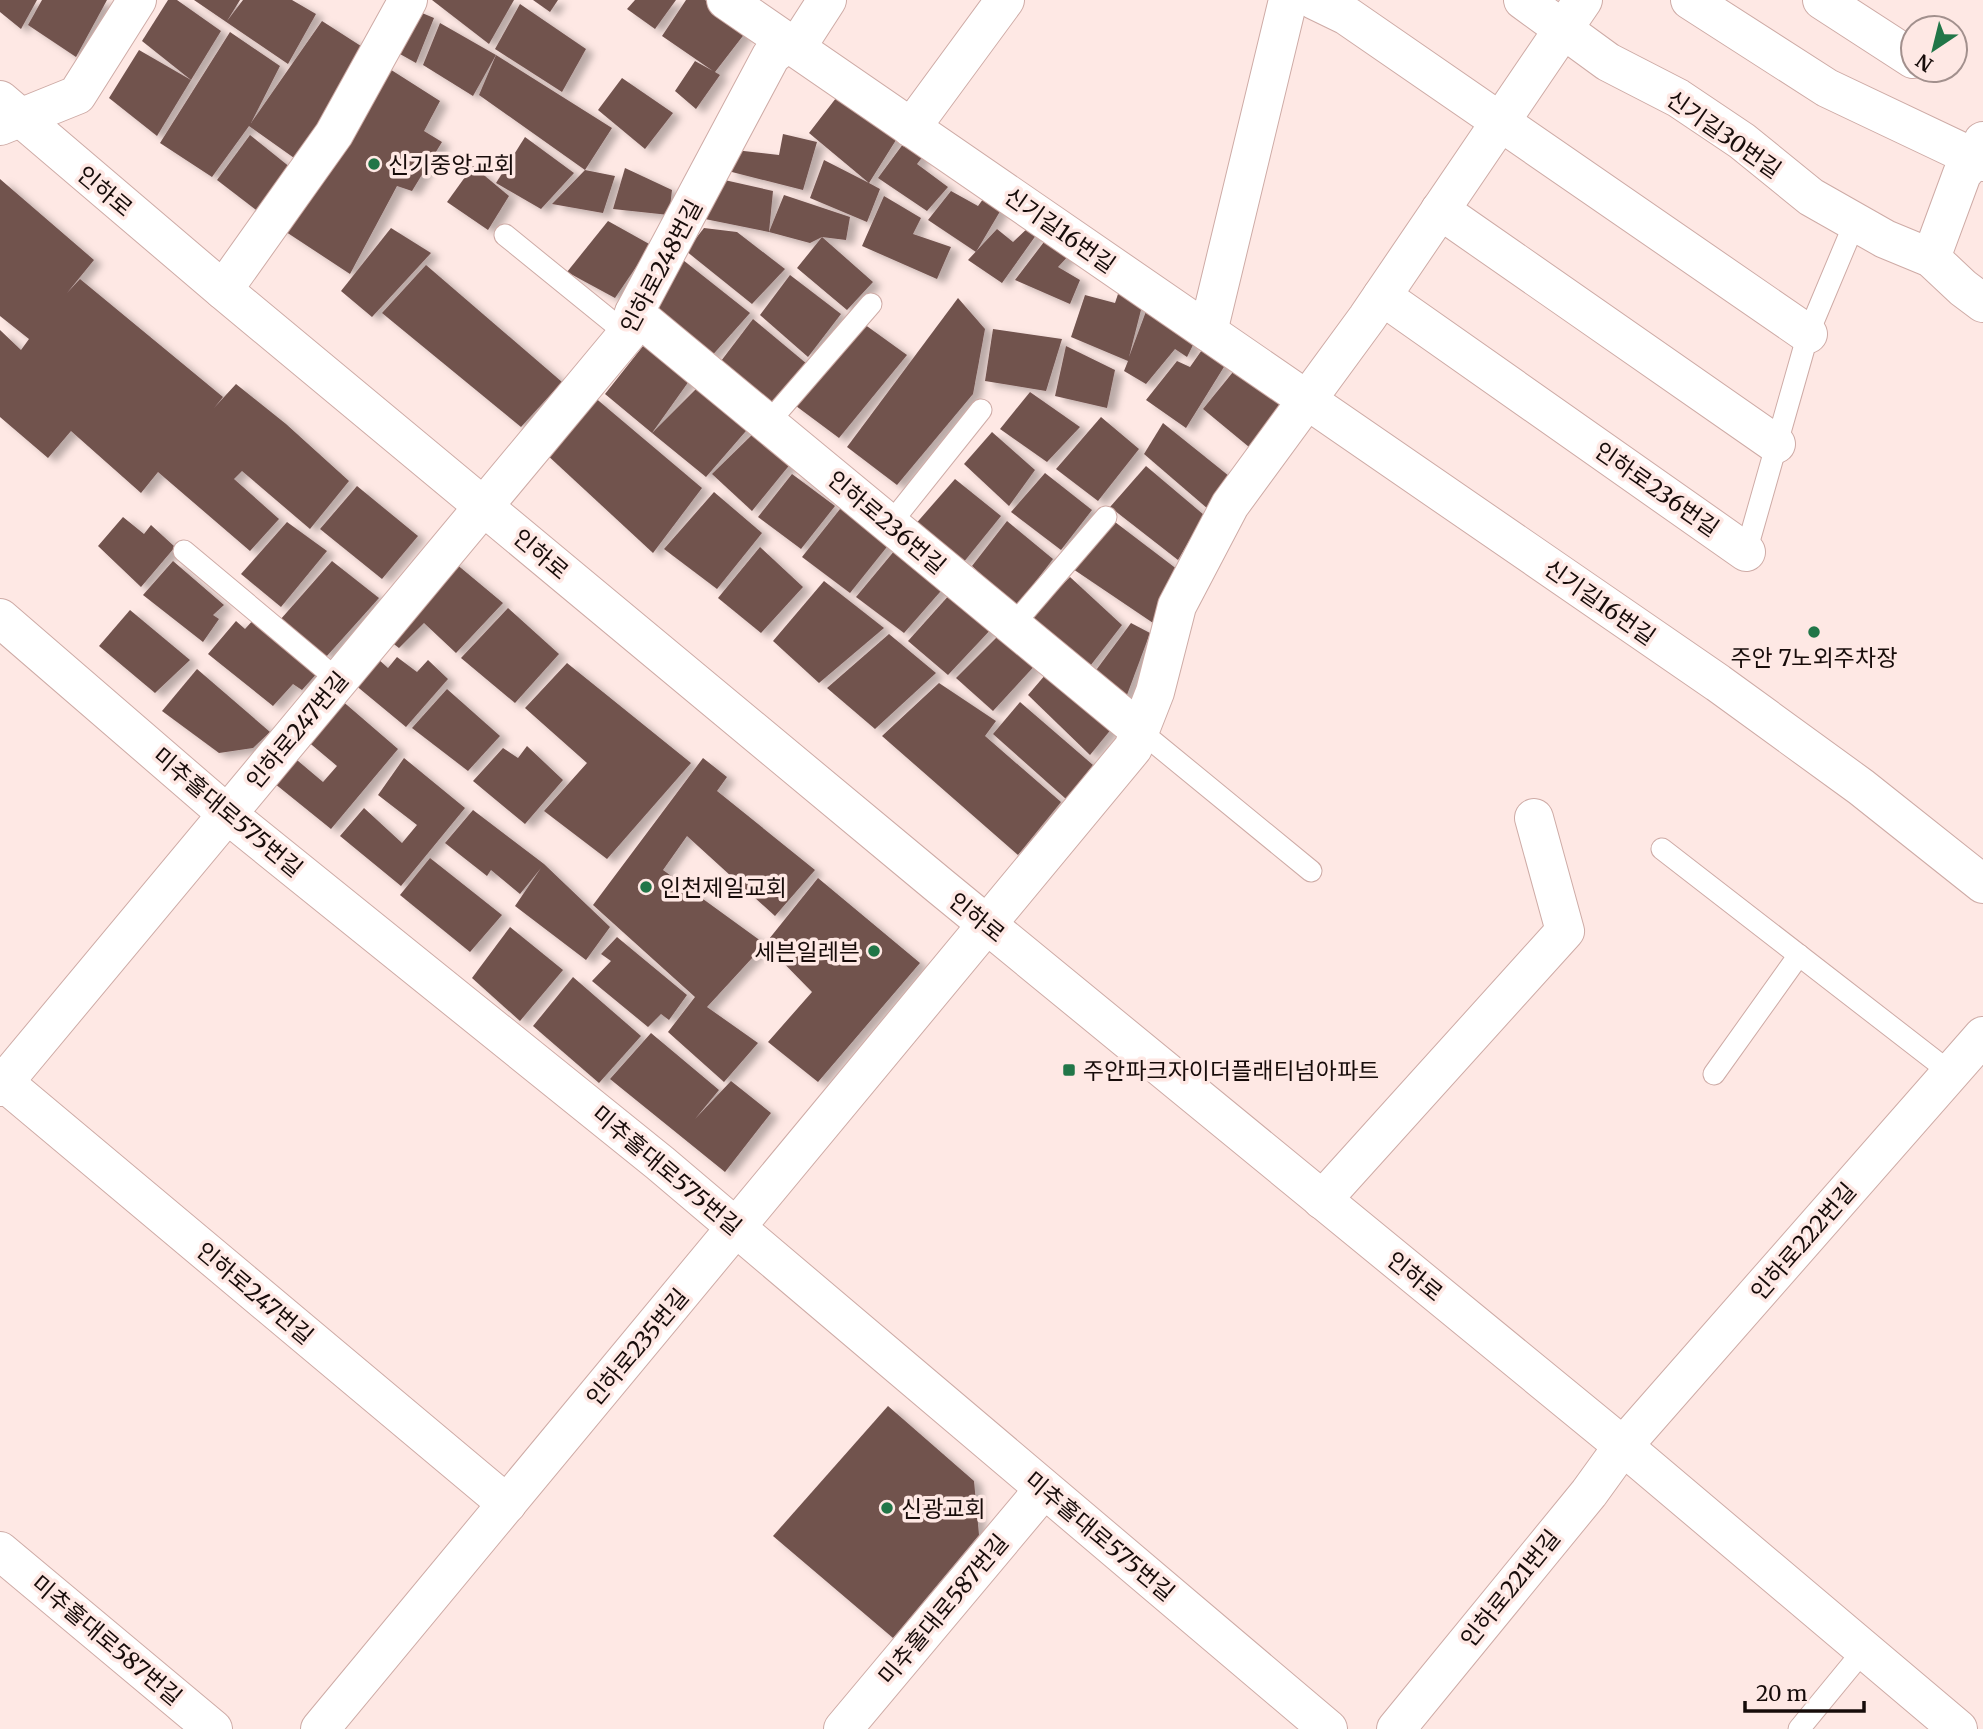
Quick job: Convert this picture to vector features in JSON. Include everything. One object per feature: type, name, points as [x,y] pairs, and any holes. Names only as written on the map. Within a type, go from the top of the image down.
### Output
[{"type":"street","points":[[7,115],[77,95],[137,0]]},
{"type":"street","points":[[223,290],[334,134],[408,0]]},
{"type":"street","name":"신기길16번길","points":[[726,0],[1718,683],[1861,787],[1983,884]]},
{"type":"street","name":"인하로248번길","points":[[482,505],[631,323],[771,56],[792,45],[827,0]]},
{"type":"street","points":[[911,128],[1004,0]]},
{"type":"street","points":[[1208,332],[1288,0]]},
{"type":"street","points":[[1314,0],[1347,16],[1808,334]]},
{"type":"street","name":"신기길30번길","points":[[1523,0],[1573,14],[1608,62],[1678,98],[1742,141],[1811,197],[1885,239],[1931,258],[1983,303]]},
{"type":"street","points":[[1690,0],[1827,88],[1981,153],[1962,174],[1931,258]]},
{"type":"street","points":[[1822,0],[1899,50]]},
{"type":"street","points":[[1139,730],[1154,692],[1177,606],[1230,505],[1382,296],[1573,14]]},
{"type":"street","name":"인하로","points":[[7,115],[223,290],[987,925],[1623,1446],[1958,1729]]},
{"type":"street","points":[[1440,211],[1776,444]]},
{"type":"street","name":"인하로236번길","points":[[1382,296],[1746,552]]},
{"type":"street","name":"인하로236번길","points":[[631,323],[768,423],[1139,730]]},
{"type":"street","name":"인하로247번길","points":[[482,505],[1,1083],[507,1504]]},
{"type":"street","name":"미추홀대로575번길","points":[[0,618],[227,814],[660,1163],[1328,1729]]},
{"type":"street","name":"인하로235번길","points":[[320,1729],[1133,748],[1139,730]]},
{"type":"street","points":[[1322,1200],[1565,931],[1534,818]]},
{"type":"street","name":"인하로222번길","points":[[1623,1446],[1983,1036]]},
{"type":"street","name":"인하로221번길","points":[[1396,1729],[1589,1493],[1623,1446]]},
{"type":"street","name":"미추홀대로587번길","points":[[843,1729],[1044,1489]]},
{"type":"street","name":"미추홀대로587번길","points":[[0,1551],[213,1729]]},
{"type":"lane","name":"인하로236번길","points":[[1746,552],[1808,334],[1855,222]]},
{"type":"lane","points":[[505,235],[631,323]]},
{"type":"lane","points":[[768,423],[870,304]]},
{"type":"lane","points":[[890,524],[981,410]]},
{"type":"lane","points":[[1013,625],[1106,517]]},
{"type":"lane","points":[[184,551],[338,680]]},
{"type":"lane","points":[[1139,730],[1311,871]]},
{"type":"lane","points":[[1662,849],[1951,1073]]},
{"type":"lane","points":[[1714,1074],[1799,955]]},
{"type":"lane","points":[[1799,1729],[1864,1650]]},
{"type":"building","points":[[0,0],[37,0],[21,29],[0,12]]},
{"type":"building","points":[[42,0],[107,0],[76,57],[28,25]]},
{"type":"building","points":[[168,0],[177,0],[221,31],[191,80],[142,41]]},
{"type":"building","points":[[194,0],[240,0],[227,21],[243,0],[292,0],[316,14],[288,64]]},
{"type":"building","points":[[432,0],[514,0],[489,44]]},
{"type":"building","points":[[533,0],[558,0],[550,12]]},
{"type":"building","points":[[635,0],[676,0],[655,29],[627,9]]},
{"type":"building","points":[[686,0],[705,0],[749,28],[715,72],[720,75],[696,109],[675,91],[695,61],[713,71],[662,36]]},
{"type":"building","points":[[520,4],[586,49],[562,92],[495,49]]},
{"type":"building","points":[[415,10],[434,18],[416,63],[391,49]]},
{"type":"building","points":[[322,21],[378,57],[304,165],[249,126],[212,177],[160,143],[230,32],[280,66],[251,123]]},
{"type":"building","points":[[440,23],[496,55],[473,96],[423,65]]},
{"type":"building","points":[[139,50],[191,80],[157,136],[109,98]]},
{"type":"building","points":[[496,55],[612,128],[585,170],[479,95]]},
{"type":"building","name":"신기중앙교회","points":[[385,66],[440,101],[424,131],[442,142],[412,191],[397,186],[350,274],[277,226]]},
{"type":"building","points":[[622,78],[673,113],[645,149],[598,110]]},
{"type":"building","points":[[843,89],[901,132],[869,183],[809,133]]},
{"type":"building","points":[[783,134],[817,142],[803,190],[728,171],[735,150],[779,155]]},
{"type":"building","points":[[250,135],[296,172],[264,216],[217,180]]},
{"type":"building","points":[[909,136],[933,143],[917,164],[948,187],[927,211],[878,178]]},
{"type":"building","points":[[525,137],[574,173],[541,209],[496,183]]},
{"type":"building","points":[[824,160],[880,189],[867,222],[810,198]]},
{"type":"building","points":[[473,166],[509,196],[488,230],[447,202]]},
{"type":"building","points":[[625,168],[672,190],[669,215],[613,209]]},
{"type":"building","points":[[585,170],[615,176],[603,213],[552,204]]},
{"type":"building","points":[[0,179],[94,260],[67,293],[80,279],[223,397],[214,408],[236,384],[286,424],[349,481],[310,529],[242,471],[234,479],[279,519],[250,551],[158,472],[141,493],[71,431],[48,458],[0,417],[0,330],[21,350],[29,339],[0,316]]},
{"type":"building","points":[[720,179],[773,191],[769,232],[700,218]]},
{"type":"building","points":[[951,191],[978,206],[986,195],[1002,208],[976,252],[928,220]]},
{"type":"building","points":[[784,195],[850,217],[846,240],[822,237],[810,243],[769,232]]},
{"type":"building","points":[[884,196],[921,218],[913,234],[951,247],[937,279],[862,246]]},
{"type":"building","points":[[608,221],[651,245],[615,298],[567,272]]},
{"type":"building","points":[[1031,225],[1039,231],[1002,283],[968,260],[997,229],[1013,242]]},
{"type":"building","points":[[391,228],[431,253],[372,317],[341,291]]},
{"type":"building","points":[[704,228],[737,232],[785,269],[752,304],[686,251]]},
{"type":"building","points":[[1050,234],[1072,252],[1058,267],[1080,280],[1070,304],[1015,280]]},
{"type":"building","points":[[822,237],[873,282],[847,310],[797,268]]},
{"type":"building","points":[[683,260],[750,313],[709,359],[647,308]]},
{"type":"building","points":[[426,265],[562,382],[521,427],[382,313]]},
{"type":"building","points":[[790,275],[841,314],[808,357],[760,315]]},
{"type":"building","points":[[1118,294],[1143,302],[1129,357],[1148,306],[1194,343],[1187,357],[1175,349],[1146,384],[1124,371],[1128,361],[1071,337],[1085,295],[1115,303]]},
{"type":"building","points":[[958,298],[985,329],[973,394],[897,485],[847,447]]},
{"type":"building","points":[[753,319],[807,364],[775,404],[718,365]]},
{"type":"building","points":[[864,324],[907,355],[839,438],[792,403]]},
{"type":"building","points":[[993,329],[1062,339],[1046,391],[985,381]]},
{"type":"building","points":[[651,336],[694,374],[652,433],[605,394]]},
{"type":"building","points":[[1066,346],[1115,370],[1107,408],[1055,396]]},
{"type":"building","points":[[1204,347],[1227,362],[1186,428],[1146,400],[1177,361],[1190,367]]},
{"type":"building","points":[[1237,367],[1282,403],[1249,447],[1203,409]]},
{"type":"building","points":[[701,384],[752,424],[706,477],[652,433]]},
{"type":"building","points":[[1030,392],[1080,427],[1047,462],[1000,429]]},
{"type":"building","points":[[593,396],[702,488],[653,553],[545,453]]},
{"type":"building","points":[[1101,417],[1139,449],[1098,501],[1056,469]]},
{"type":"building","points":[[1163,423],[1229,476],[1208,509],[1144,454]]},
{"type":"building","points":[[758,429],[796,457],[752,511],[712,474]]},
{"type":"building","points":[[992,432],[1035,470],[1009,506],[964,464]]},
{"type":"building","points":[[1146,466],[1204,515],[1178,560],[1110,507]]},
{"type":"building","points":[[1045,473],[1092,510],[1061,550],[1011,512]]},
{"type":"building","points":[[792,474],[835,506],[801,549],[758,517]]},
{"type":"building","points":[[955,479],[1001,516],[963,563],[913,527]]},
{"type":"building","points":[[357,486],[418,536],[382,579],[320,529]]},
{"type":"building","points":[[714,492],[762,533],[717,589],[664,549]]},
{"type":"building","points":[[844,504],[890,543],[850,593],[802,557]]},
{"type":"building","points":[[123,517],[144,534],[151,525],[175,547],[141,587],[98,546]]},
{"type":"building","points":[[1007,521],[1053,559],[1016,607],[972,566]]},
{"type":"building","points":[[287,522],[327,551],[281,607],[241,574]]},
{"type":"building","points":[[1115,522],[1182,573],[1159,627],[1073,569]]},
{"type":"building","points":[[900,544],[947,584],[904,633],[856,597]]},
{"type":"building","points":[[760,547],[803,587],[761,633],[718,598]]},
{"type":"building","points":[[449,558],[503,603],[456,653],[424,623],[399,648],[377,631]]},
{"type":"building","points":[[173,561],[224,605],[213,615],[219,619],[203,642],[143,595]]},
{"type":"building","points":[[332,561],[379,598],[326,657],[280,620]]},
{"type":"building","points":[[1070,577],[1122,625],[1087,670],[1031,615]]},
{"type":"building","points":[[824,581],[884,628],[819,683],[773,641]]},
{"type":"building","points":[[951,593],[994,626],[948,675],[908,641]]},
{"type":"building","points":[[508,608],[559,654],[515,703],[461,658]]},
{"type":"building","points":[[130,610],[190,660],[155,693],[99,646]]},
{"type":"building","points":[[255,618],[319,671],[302,690],[293,684],[273,706],[208,654],[236,621],[245,629]]},
{"type":"building","points":[[1131,623],[1150,633],[1124,703],[1094,673]]},
{"type":"building","points":[[1003,631],[1039,661],[993,711],[956,678]]},
{"type":"building","points":[[889,634],[936,673],[875,729],[827,688]]},
{"type":"building","points":[[397,657],[417,672],[428,660],[448,679],[406,727],[354,684],[377,658],[388,668]]},
{"type":"building","points":[[567,663],[691,763],[607,859],[544,811],[587,763],[525,708]]},
{"type":"building","points":[[1052,667],[1117,722],[1090,755],[1028,695]]},
{"type":"building","points":[[197,669],[270,732],[253,748],[219,753],[162,711]]},
{"type":"building","points":[[939,683],[996,721],[985,736],[1061,802],[1018,855],[882,736]]},
{"type":"building","points":[[447,689],[500,736],[468,771],[412,728]]},
{"type":"building","points":[[340,699],[398,749],[331,829],[269,779],[291,755],[323,782],[337,766],[306,740]]},
{"type":"building","points":[[1020,702],[1093,765],[1066,799],[993,734]]},
{"type":"building","points":[[527,746],[563,780],[525,824],[473,781],[503,748],[518,758]]},
{"type":"building","points":[[404,758],[465,808],[401,886],[340,836],[364,808],[402,843],[417,825],[378,795]]},
{"type":"building","points":[[703,758],[727,777],[717,791],[815,870],[775,916],[687,836],[663,870],[765,944],[707,1007],[758,1043],[724,1082],[668,1032],[695,997],[593,905]]},
{"type":"building","points":[[473,810],[544,864],[610,927],[586,960],[515,906],[541,868],[520,894],[491,870],[487,876],[445,843]]},
{"type":"building","points":[[430,858],[502,915],[470,952],[400,895]]},
{"type":"building","points":[[818,878],[920,963],[818,1082],[768,1042],[812,992],[765,944]]},
{"type":"building","points":[[510,927],[563,970],[520,1021],[472,978]]},
{"type":"building","points":[[617,937],[687,995],[669,1020],[661,1014],[648,1027],[592,981],[611,961],[601,954]]},
{"type":"building","points":[[573,977],[641,1036],[599,1083],[533,1026]]},
{"type":"building","points":[[651,1033],[719,1090],[695,1119],[731,1081],[771,1113],[725,1172],[610,1079]]},
{"type":"building","name":"신광교회","points":[[888,1406],[974,1481],[979,1535],[893,1638],[773,1536]]},
{"type":"place","name":"신기중앙교회","points":[[374,164]]},
{"type":"place","name":"주안 7노외주차장","points":[[1814,632]]},
{"type":"place","name":"인천제일교회","points":[[646,887]]},
{"type":"place","name":"세븐일레븐","points":[[874,951]]},
{"type":"place","name":"주안파크자이더플래티넘아파트","points":[[1069,1070]]},
{"type":"place","name":"신광교회","points":[[887,1508]]}]
